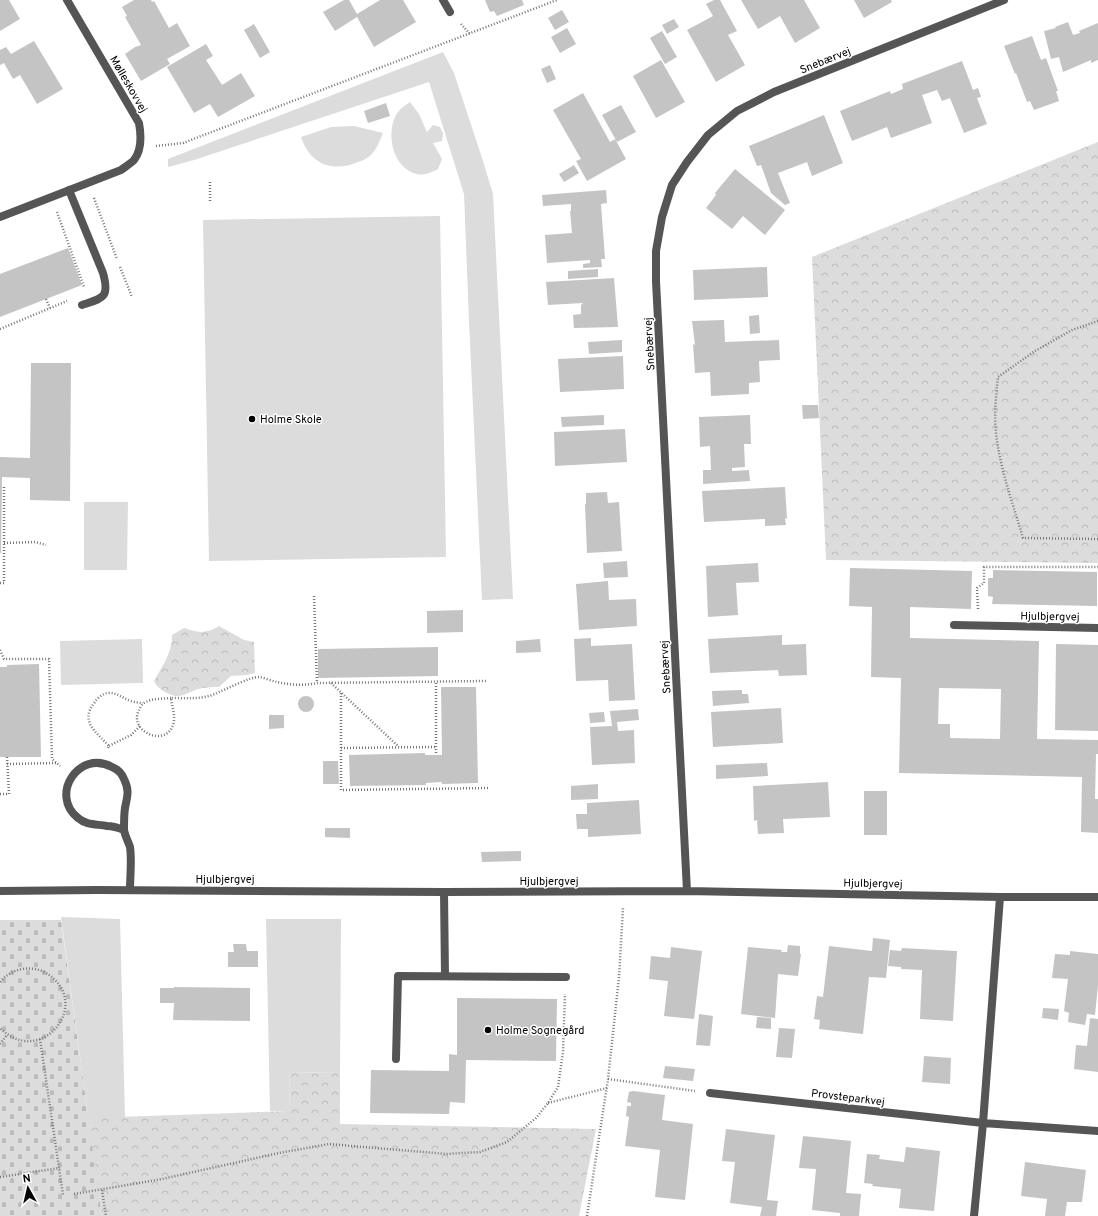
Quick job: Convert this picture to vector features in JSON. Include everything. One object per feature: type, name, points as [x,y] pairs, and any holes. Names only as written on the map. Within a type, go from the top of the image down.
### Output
[{"type":"street","name":"Mølleskovvej","points":[[0,217],[121,170],[134,159],[139,147],[141,135],[139,123],[67,0]]},
{"type":"street","points":[[443,0],[450,12]]},
{"type":"street","name":"Snebærvej","points":[[687,891],[656,281],[656,251],[662,217],[672,185],[687,162],[708,135],[737,111],[774,92],[1004,0]]},
{"type":"street","points":[[69,190],[103,273],[106,284],[106,290],[103,296],[82,305]]},
{"type":"street","name":"Hjulbjergvej","points":[[954,625],[1098,628]]},
{"type":"street","points":[[124,830],[87,823],[78,818],[70,810],[66,800],[66,789],[72,776],[77,770],[96,762],[117,769],[124,778],[128,788],[124,830],[130,848],[130,890]]},
{"type":"street","name":"Hjulbjergvej","points":[[0,891],[687,891],[1000,897],[1098,897]]},
{"type":"street","points":[[444,892],[445,976]]},
{"type":"street","points":[[974,1216],[983,1123],[1000,897]]},
{"type":"street","points":[[396,1059],[398,976],[566,977]]},
{"type":"street","name":"Provsteparkvej","points":[[710,1094],[983,1123],[1098,1131]]},
{"type":"path","points":[[139,147],[183,144],[557,0]]},
{"type":"path","points":[[88,182],[132,297]]},
{"type":"path","points":[[210,182],[210,202]]},
{"type":"path","points":[[51,197],[86,293]]},
{"type":"path","points":[[46,299],[50,308]]},
{"type":"path","points":[[0,329],[72,299]]},
{"type":"path","points":[[1098,321],[1072,330],[1035,351],[998,377],[996,396],[996,432],[1001,461],[1023,538],[1098,539]]},
{"type":"path","points":[[0,584],[4,583],[4,486]]},
{"type":"path","points":[[4,543],[35,542],[46,545]]},
{"type":"path","points":[[978,626],[977,588],[984,583],[984,567],[1098,567]]},
{"type":"path","points":[[314,596],[317,683]]},
{"type":"path","points":[[0,650],[4,659],[49,659],[52,759],[72,776]]},
{"type":"path","points":[[109,746],[95,733],[89,722],[89,709],[96,700],[106,693],[117,694],[131,701],[143,703],[171,698],[194,699],[219,693],[230,686],[259,677],[279,683],[307,686],[317,683],[436,683],[486,681]]},
{"type":"path","points":[[331,683],[399,747]]},
{"type":"path","points":[[436,683],[436,755]]},
{"type":"path","points":[[341,693],[341,790],[490,788]]},
{"type":"path","points":[[143,703],[137,712],[137,723],[152,736],[163,736],[170,731],[174,724],[171,698]]},
{"type":"path","points":[[109,746],[131,735],[140,726]]},
{"type":"path","points":[[105,764],[109,746]]},
{"type":"path","points":[[341,748],[436,747]]},
{"type":"path","points":[[0,794],[9,794],[7,757]]},
{"type":"path","points":[[7,764],[57,763]]},
{"type":"path","points":[[588,1216],[608,1079],[619,977],[624,892]]},
{"type":"path","points":[[0,982],[16,970],[27,968],[38,969],[49,974],[58,982],[63,992],[65,1004],[64,1015],[59,1025],[50,1034],[40,1039],[29,1041],[18,1040],[7,1035],[0,1028]]},
{"type":"path","points":[[74,1194],[162,1179],[279,1153],[329,1144],[446,1154],[480,1152],[507,1142],[536,1118],[558,1087],[563,1052],[566,977]]},
{"type":"path","points":[[0,1044],[7,1035]]},
{"type":"path","points":[[40,1039],[63,1195]]},
{"type":"path","points":[[608,1079],[710,1094]]},
{"type":"path","points":[[548,1103],[607,1088]]},
{"type":"path","points":[[0,1176],[60,1168]]},
{"type":"path","points":[[102,1190],[106,1216]]},
{"type":"green space","points":[[443,52],[454,73],[493,194],[513,599],[482,600],[464,194],[429,82],[194,160],[168,167],[168,159]]},
{"type":"green space","points":[[410,102],[419,114],[427,132],[433,125],[440,127],[443,133],[442,141],[433,143],[442,159],[438,169],[425,174],[417,174],[409,171],[403,166],[394,151],[392,143],[392,125],[395,117],[399,110]]},
{"type":"green space","points":[[354,126],[383,133],[377,147],[371,155],[363,160],[339,167],[323,164],[316,160],[310,154],[301,137],[331,127]]},
{"type":"green space","points":[[1098,142],[1098,563],[826,560],[812,257]]},
{"type":"green space","points":[[440,216],[446,557],[209,561],[203,220]]},
{"type":"green space","points":[[84,502],[128,502],[127,570],[84,570]]},
{"type":"green space","points":[[219,626],[244,640],[254,642],[255,673],[231,676],[219,687],[198,689],[181,696],[171,695],[158,687],[154,681],[169,653],[172,635],[184,628],[202,632]]},
{"type":"green space","points":[[142,639],[143,683],[61,685],[60,641]]},
{"type":"green space","points":[[61,917],[120,919],[125,1116],[97,1182]]},
{"type":"green space","points":[[266,919],[341,919],[340,1072],[290,1073],[289,1111],[270,1111]]},
{"type":"green space","points":[[0,920],[61,920],[102,1216],[0,1216]]},
{"type":"green space","points":[[340,1072],[340,1124],[596,1129],[579,1216],[102,1216],[88,1118],[289,1111],[290,1073]]},
{"type":"building","points":[[0,0],[9,0],[20,19],[0,31]]},
{"type":"building","points":[[134,0],[154,1],[169,28],[177,23],[190,46],[167,59],[170,64],[141,81],[125,54],[141,45],[125,17],[127,16],[122,7]]},
{"type":"building","points":[[344,0],[349,0],[357,14],[380,0],[403,0],[416,22],[374,47],[357,17],[335,31],[323,12]]},
{"type":"building","points":[[485,0],[522,0],[524,5],[497,16],[494,11],[490,12]]},
{"type":"building","points":[[714,0],[720,0],[737,31],[728,35],[745,65],[716,82],[687,30],[713,16],[706,4]]},
{"type":"building","points":[[741,0],[804,0],[820,28],[795,43],[780,16],[758,29]]},
{"type":"building","points":[[854,0],[891,0],[892,2],[864,18]]},
{"type":"building","points":[[562,10],[569,22],[555,30],[548,18]]},
{"type":"building","points":[[674,19],[679,27],[667,34],[662,25]]},
{"type":"building","points":[[1068,22],[1073,35],[1080,33],[1079,31],[1098,23],[1098,60],[1091,63],[1091,60],[1063,72],[1059,57],[1051,59],[1044,31],[1056,28],[1055,27]]},
{"type":"building","points":[[254,24],[270,52],[260,58],[244,30]]},
{"type":"building","points":[[567,28],[576,44],[560,53],[551,37]]},
{"type":"building","points":[[662,31],[677,57],[665,64],[650,38]]},
{"type":"building","points":[[1032,36],[1041,60],[1046,58],[1058,91],[1056,91],[1059,101],[1034,110],[1030,101],[1027,102],[1004,46]]},
{"type":"building","points":[[34,41],[63,89],[37,104],[20,75],[13,79],[4,63],[0,65],[0,50],[6,47],[11,54]]},
{"type":"building","points":[[206,44],[213,56],[206,60],[222,85],[241,73],[255,96],[218,117],[210,104],[194,113],[167,67]]},
{"type":"building","points":[[661,60],[685,102],[656,118],[633,76]]},
{"type":"building","points":[[962,61],[973,90],[978,88],[981,97],[977,98],[987,124],[964,133],[950,98],[942,101],[937,90],[922,95],[932,123],[891,138],[887,127],[852,141],[840,111],[890,91],[891,94],[903,89],[902,84]]},
{"type":"building","points":[[550,65],[556,79],[547,83],[541,69]]},
{"type":"building","points":[[583,93],[610,142],[615,139],[626,159],[587,181],[576,161],[581,159],[553,110]]},
{"type":"building","points":[[386,103],[390,116],[368,123],[364,111]]},
{"type":"building","points":[[621,105],[636,132],[617,142],[602,115]]},
{"type":"building","points":[[824,115],[843,163],[812,176],[807,162],[778,173],[790,203],[785,205],[771,193],[761,165],[757,166],[749,146]]},
{"type":"building","points":[[574,165],[579,173],[564,182],[559,174]]},
{"type":"building","points":[[735,169],[785,210],[765,235],[743,216],[732,229],[706,208],[716,195],[715,193]]},
{"type":"building","points":[[606,190],[607,203],[601,204],[605,259],[601,259],[602,267],[583,268],[583,264],[590,263],[590,260],[547,263],[545,235],[572,233],[570,211],[571,204],[543,206],[542,195]]},
{"type":"building","points":[[68,248],[82,285],[0,317],[0,274]]},
{"type":"building","points":[[767,267],[768,297],[694,300],[693,270]]},
{"type":"building","points":[[598,269],[598,277],[568,279],[568,271]]},
{"type":"building","points":[[614,278],[618,327],[574,328],[573,315],[581,314],[581,305],[583,303],[548,305],[546,282]]},
{"type":"building","points":[[759,315],[760,333],[750,334],[749,316]]},
{"type":"building","points":[[724,320],[725,342],[779,340],[780,360],[759,361],[760,382],[749,383],[749,394],[711,396],[710,372],[695,373],[693,344],[695,345],[692,321]]},
{"type":"building","points":[[622,340],[622,352],[589,354],[588,342]]},
{"type":"building","points":[[623,356],[624,389],[560,392],[558,359]]},
{"type":"building","points":[[31,363],[71,363],[70,501],[30,500],[30,478],[2,477],[0,553],[0,457],[30,458]]},
{"type":"building","points":[[802,405],[818,405],[819,418],[803,419]]},
{"type":"building","points":[[604,415],[604,425],[562,427],[561,417]]},
{"type":"building","points":[[750,415],[751,444],[744,444],[745,467],[732,468],[732,471],[749,470],[750,481],[703,484],[703,470],[711,470],[710,446],[700,447],[699,417]]},
{"type":"building","points":[[625,429],[627,462],[555,466],[554,432]]},
{"type":"building","points":[[785,487],[786,525],[765,526],[765,519],[704,522],[702,491]]},
{"type":"building","points":[[607,492],[608,503],[619,502],[622,551],[587,553],[586,493]]},
{"type":"building","points":[[627,561],[628,577],[604,578],[603,563]]},
{"type":"building","points":[[758,563],[759,582],[736,583],[738,615],[708,617],[706,566]]},
{"type":"building","points":[[850,568],[972,571],[971,609],[910,607],[910,638],[1039,641],[1037,739],[1098,740],[1098,754],[1096,754],[1095,799],[1098,799],[1098,833],[1081,832],[1082,777],[899,773],[901,678],[871,677],[872,607],[849,606]],"holes":[[[939,688],[1001,689],[1000,739],[950,738],[950,724],[938,724]]]},
{"type":"building","points":[[993,570],[1097,572],[1097,606],[992,604],[993,597],[988,596],[988,578],[993,578]]},
{"type":"building","points":[[608,581],[609,600],[636,599],[637,626],[579,630],[576,584]]},
{"type":"building","points":[[463,610],[463,632],[427,633],[427,611]]},
{"type":"building","points":[[782,635],[782,645],[806,644],[807,675],[779,676],[778,670],[710,673],[708,639]]},
{"type":"building","points":[[591,638],[591,646],[632,644],[635,700],[609,701],[608,680],[576,681],[574,639]]},
{"type":"building","points":[[540,639],[541,652],[516,653],[516,641]]},
{"type":"building","points":[[1056,644],[1098,645],[1098,731],[1055,730]]},
{"type":"building","points":[[438,647],[438,676],[318,678],[318,649]]},
{"type":"building","points":[[39,664],[41,757],[0,757],[0,667],[7,667],[7,665]]},
{"type":"building","points":[[441,687],[476,687],[478,783],[442,784],[442,782],[426,783],[426,785],[350,786],[349,755],[425,753],[425,755],[442,755]]},
{"type":"building","points":[[742,690],[742,694],[748,694],[749,703],[713,706],[712,691]]},
{"type":"building","points":[[306,696],[312,698],[314,704],[312,710],[306,712],[300,710],[298,704],[300,698]]},
{"type":"building","points":[[781,708],[783,743],[713,747],[711,712]]},
{"type":"building","points":[[638,709],[639,720],[617,722],[618,731],[634,730],[635,763],[592,765],[590,727],[612,726],[610,711]]},
{"type":"building","points":[[604,712],[605,722],[590,723],[589,713]]},
{"type":"building","points":[[269,715],[284,715],[284,728],[269,729]]},
{"type":"building","points":[[323,761],[338,761],[339,784],[323,784]]},
{"type":"building","points":[[767,763],[768,776],[716,779],[716,765]]},
{"type":"building","points":[[828,782],[830,817],[783,819],[784,833],[758,834],[757,820],[754,821],[753,786]]},
{"type":"building","points":[[598,784],[598,799],[571,800],[571,786]]},
{"type":"building","points":[[864,791],[887,791],[887,835],[864,835]]},
{"type":"building","points":[[639,800],[641,834],[588,837],[588,829],[577,829],[576,814],[587,814],[587,803]]},
{"type":"building","points":[[325,828],[350,828],[350,838],[325,837]]},
{"type":"building","points":[[521,851],[521,861],[482,862],[481,852]]},
{"type":"building","points":[[873,938],[890,940],[886,978],[869,977],[863,1034],[819,1029],[820,1020],[814,1019],[817,996],[823,997],[829,946],[872,951]]},
{"type":"building","points":[[233,944],[246,944],[247,951],[258,951],[258,967],[228,967],[228,952],[234,952]]},
{"type":"building","points":[[788,945],[800,946],[801,954],[798,976],[778,974],[775,1018],[741,1014],[748,947],[782,950],[781,952],[787,952]]},
{"type":"building","points":[[671,947],[702,951],[694,1019],[664,1016],[668,981],[649,979],[651,956],[670,958]]},
{"type":"building","points":[[902,948],[957,951],[953,1021],[920,1019],[922,970],[901,969],[901,967],[888,966],[890,950],[901,951]]},
{"type":"building","points":[[1070,951],[1098,954],[1098,985],[1095,1015],[1087,1014],[1085,1025],[1068,1022],[1069,1013],[1064,1011],[1068,979],[1052,978],[1055,954],[1070,955]]},
{"type":"building","points":[[160,988],[250,988],[250,1021],[173,1020],[174,1003],[160,1003]]},
{"type":"building","points":[[457,998],[557,999],[556,1061],[466,1060],[465,1103],[450,1102],[449,1114],[370,1113],[371,1070],[449,1071],[449,1054],[457,1055]]},
{"type":"building","points":[[1043,1008],[1059,1009],[1058,1020],[1042,1018]]},
{"type":"building","points":[[699,1014],[713,1016],[710,1046],[696,1045]]},
{"type":"building","points":[[757,1017],[771,1018],[771,1029],[756,1028]]},
{"type":"building","points":[[1090,1018],[1098,1019],[1098,1072],[1074,1069],[1076,1045],[1087,1046]]},
{"type":"building","points":[[779,1028],[795,1029],[792,1058],[776,1057]]},
{"type":"building","points":[[924,1056],[951,1058],[950,1084],[922,1082]]},
{"type":"building","points":[[665,1066],[695,1069],[693,1081],[663,1078]]},
{"type":"building","points":[[633,1091],[665,1095],[662,1120],[693,1124],[685,1200],[655,1197],[660,1150],[625,1146],[629,1117],[626,1116],[627,1106],[631,1106],[631,1103],[627,1102],[629,1092]]},
{"type":"building","points":[[726,1129],[775,1135],[767,1200],[778,1201],[776,1216],[760,1216],[762,1207],[730,1203],[735,1162],[722,1161]]},
{"type":"building","points":[[803,1136],[851,1141],[846,1193],[861,1194],[859,1216],[840,1216],[840,1213],[812,1210],[816,1169],[799,1168]]},
{"type":"building","points":[[906,1147],[940,1151],[934,1211],[899,1208],[901,1189],[872,1186],[873,1184],[864,1183],[867,1154],[880,1155],[879,1159],[904,1162]]},
{"type":"building","points":[[1025,1162],[1086,1170],[1082,1202],[1067,1202],[1065,1216],[1045,1216],[1047,1199],[1021,1196]]},
{"type":"place","name":"Holme Skole","points":[[252,419]]},
{"type":"place","name":"Holme Sognegård","points":[[488,1030]]}]
